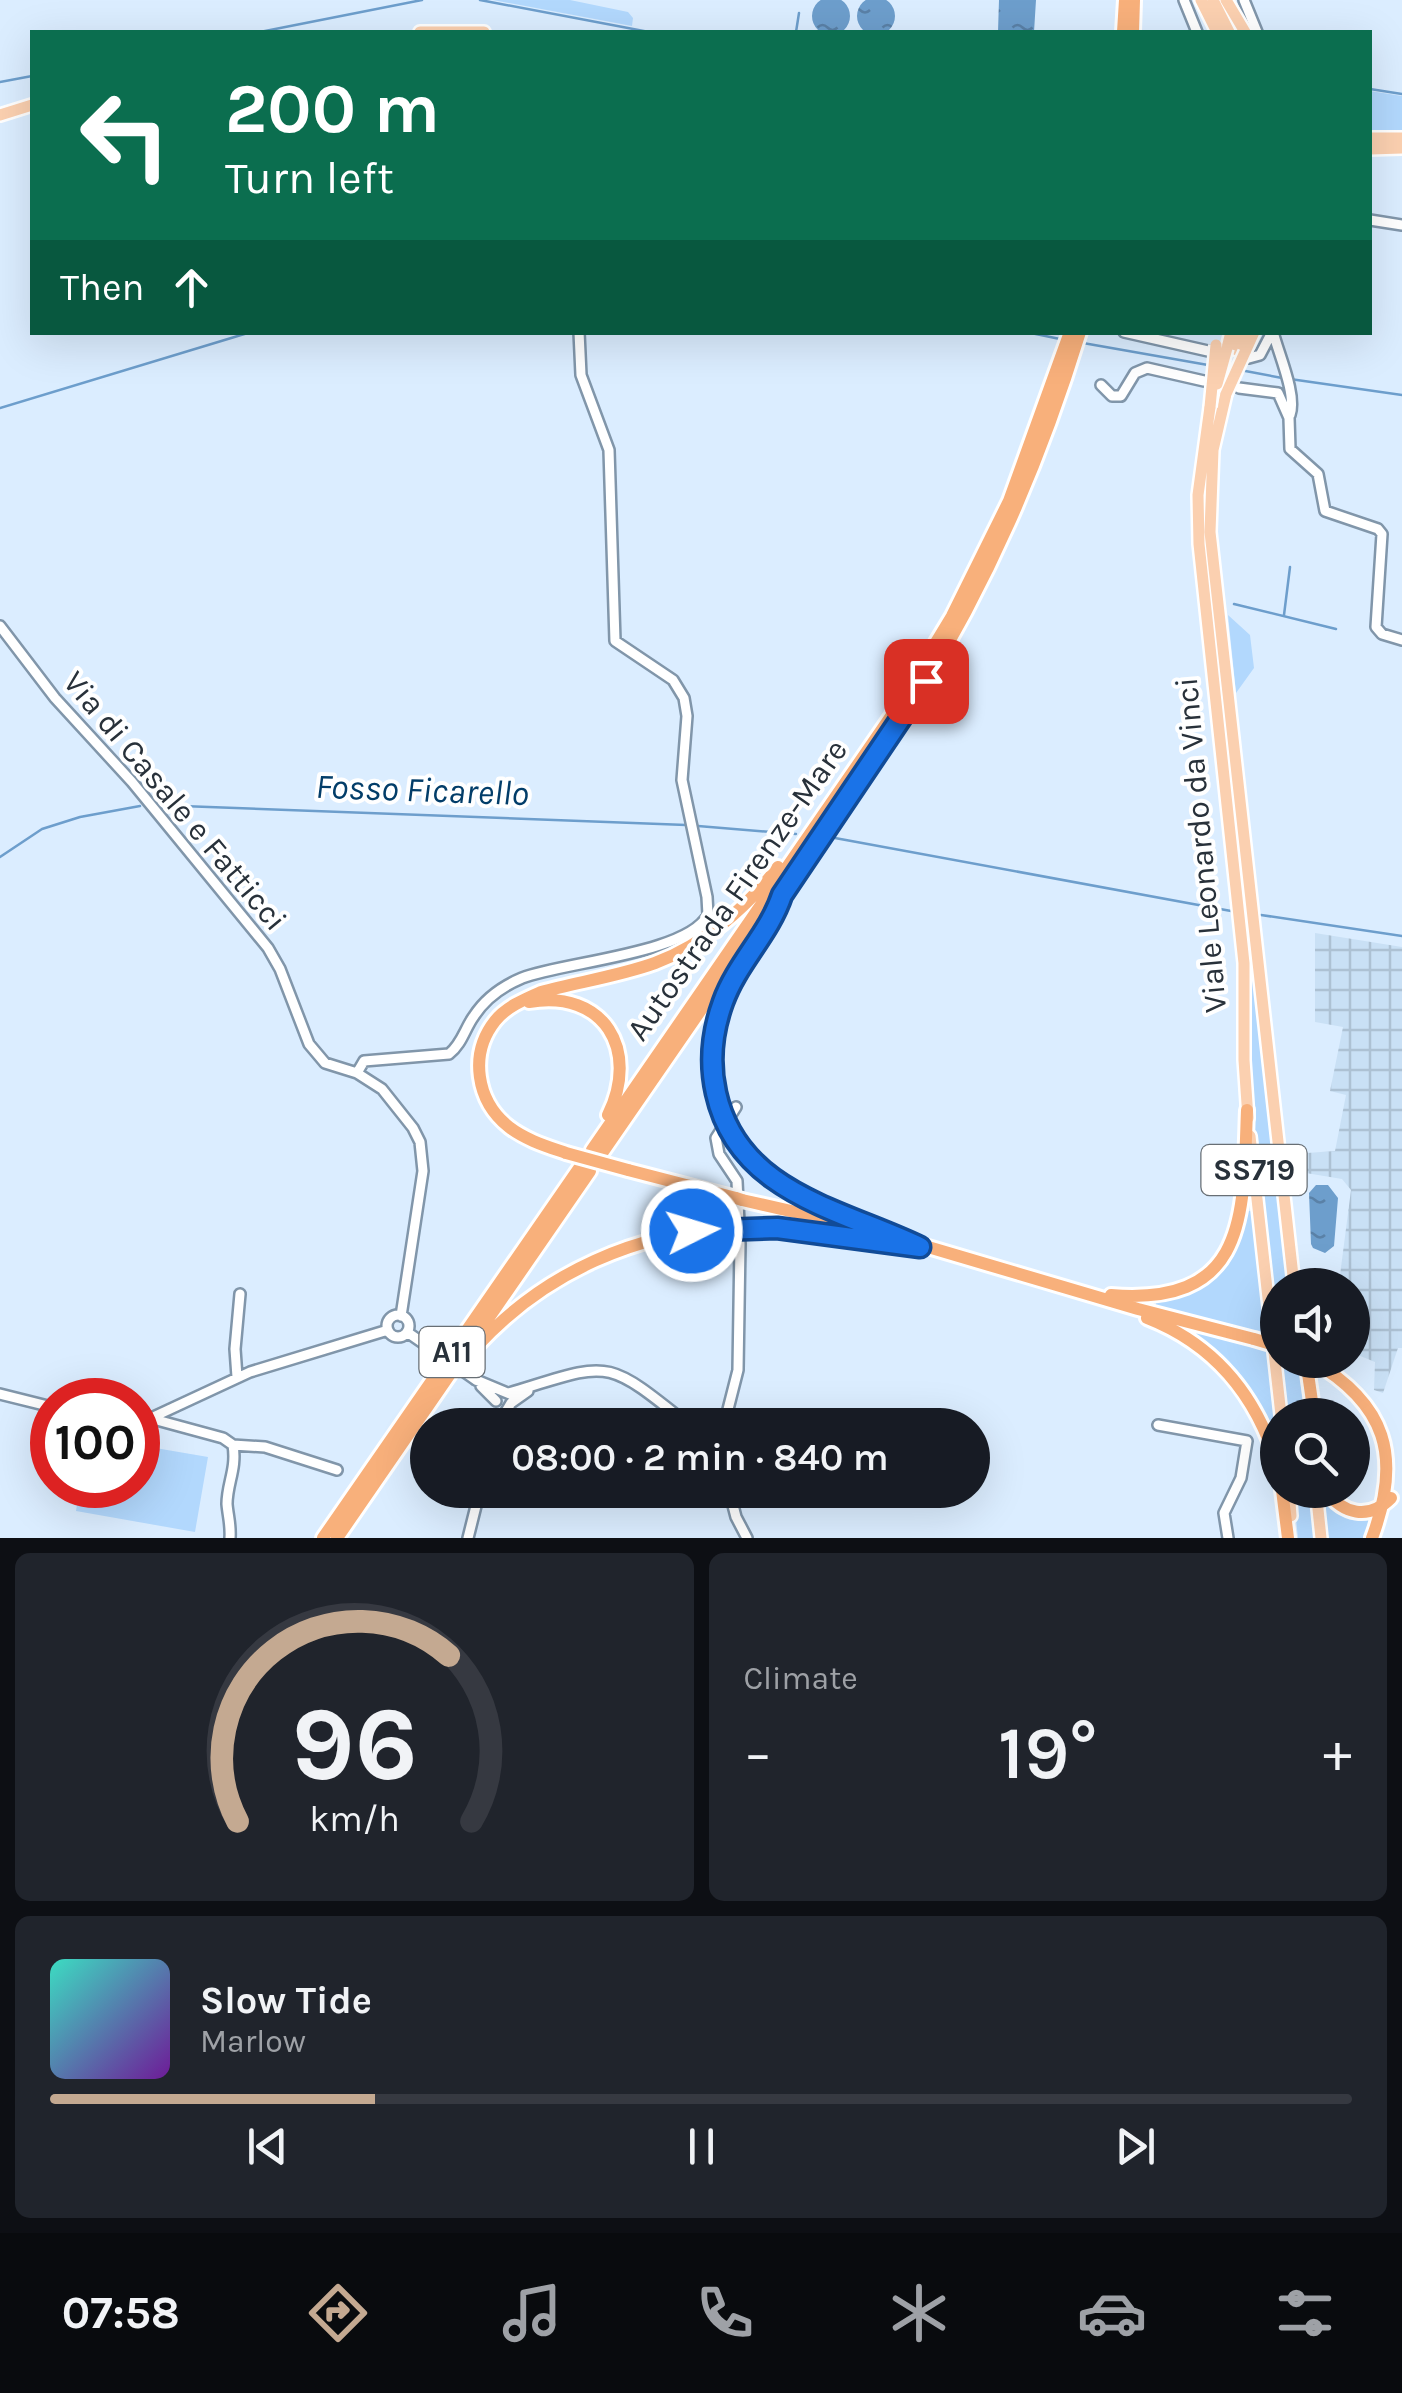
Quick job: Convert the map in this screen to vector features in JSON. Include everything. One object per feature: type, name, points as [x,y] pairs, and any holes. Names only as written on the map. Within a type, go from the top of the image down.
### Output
[{"type":"highway","points":[[1122,30],[1125,0]]},
{"type":"highway","points":[[1132,30],[1134,0]]},
{"type":"highway","name":"Autostrada Firenze-Mare","points":[[594,1150],[782,895],[915,700],[970,607],[1010,524],[1063,371],[1069,335]]},
{"type":"highway","name":"Autostrada Firenze-Mare","points":[[594,1150],[902,699],[974,575],[1079,335]]},
{"type":"highway","points":[[824,813],[809,824],[753,896],[704,938],[656,962],[541,992],[504,1012],[487,1034],[479,1074],[488,1102],[506,1125],[566,1153],[857,1226],[1260,1341]]},
{"type":"highway","points":[[782,895],[774,915],[733,977],[716,1023],[712,1072],[725,1123],[749,1159],[776,1184],[920,1247]]},
{"type":"highway","points":[[504,1012],[534,1001],[570,1002],[591,1011],[614,1037],[622,1069],[620,1084],[594,1150]]},
{"type":"highway","points":[[1084,1293],[1141,1298],[1172,1293],[1208,1274],[1220,1262],[1232,1246],[1243,1209],[1247,1110]]},
{"type":"highway","name":"A11","points":[[323,1538],[581,1168],[440,1390],[337,1538]]},
{"type":"highway","points":[[440,1390],[503,1320],[570,1272],[650,1240],[740,1227],[806,1231],[920,1247]]},
{"type":"highway","points":[[1084,1293],[1170,1327],[1220,1362],[1260,1416]]},
{"type":"highway","points":[[1336,1378],[1355,1390],[1382,1421],[1399,1464],[1396,1493],[1372,1538]]},
{"type":"highway","points":[[1344,1508],[1367,1512],[1383,1506],[1396,1493]]},
{"type":"highway","points":[[1287,1508],[1290,1538]]},
{"type":"main road","points":[[1201,0],[1216,30]]},
{"type":"main road","points":[[1213,0],[1228,30]]},
{"type":"main road","points":[[1226,0],[1244,30]]},
{"type":"main road","points":[[0,115],[30,107]]},
{"type":"main road","points":[[1372,138],[1402,138]]},
{"type":"main road","points":[[1372,149],[1402,148]]},
{"type":"main road","name":"Viale Leonardo da Vinci","points":[[1228,348],[1226,394],[1212,450],[1210,532],[1292,1268]]},
{"type":"main road","name":"Viale Leonardo da Vinci","points":[[1228,348],[1210,407],[1198,495],[1199,544],[1243,954],[1247,1110],[1279,1398]]},
{"type":"main road","points":[[1318,1508],[1321,1538]]},
{"type":"street","points":[[1184,0],[1196,30]]},
{"type":"street","points":[[1244,0],[1256,30]]},
{"type":"street","points":[[1372,220],[1402,225]]},
{"type":"street","points":[[357,1072],[364,1062],[376,1059],[449,1054],[474,1015],[509,985],[540,973],[654,946],[698,927],[708,914],[682,780],[687,716],[684,698],[673,680],[616,640],[608,450],[581,375],[579,335]]},
{"type":"street","points":[[1144,335],[1260,355],[1270,335]]},
{"type":"street","points":[[1273,335],[1292,392],[1293,406],[1288,418]]},
{"type":"street","points":[[1101,385],[1112,396],[1120,396],[1135,373],[1147,368],[1204,382]]},
{"type":"street","points":[[1239,388],[1278,393],[1288,418],[1290,450],[1318,474],[1325,511],[1378,528],[1382,534],[1376,626],[1382,634],[1402,640]]},
{"type":"street","name":"Via di Casale e Fatticci","points":[[0,626],[55,698],[132,782],[268,948],[308,1044],[325,1063],[357,1072],[382,1088],[413,1128],[424,1157],[402,1316]]},
{"type":"street","points":[[728,1408],[738,1370],[738,1184],[719,1154],[716,1138],[736,1108]]},
{"type":"street","points":[[237,1377],[235,1349],[240,1294]]},
{"type":"street","points":[[388,1330],[389,1320],[402,1316],[408,1322],[408,1332]]},
{"type":"street","points":[[160,1414],[237,1377],[388,1330]]},
{"type":"street","points":[[388,1330],[397,1337],[408,1332]]},
{"type":"street","points":[[408,1332],[504,1400]]},
{"type":"street","points":[[504,1400],[584,1370],[628,1377],[667,1408]]},
{"type":"street","points":[[0,1394],[30,1402]]},
{"type":"street","points":[[502,1408],[504,1400]]},
{"type":"street","points":[[160,1421],[208,1434],[233,1446],[265,1447],[337,1470]]},
{"type":"street","points":[[1158,1425],[1247,1441],[1241,1478],[1224,1513],[1228,1538]]},
{"type":"street","points":[[230,1538],[232,1519],[227,1506],[236,1463],[233,1446]]},
{"type":"street","points":[[468,1538],[476,1508]]},
{"type":"street","points":[[734,1508],[747,1538]]},
{"type":"shaded area","points":[[493,0],[570,0],[628,12],[633,18],[632,26]]},
{"type":"shaded area","points":[[1372,91],[1402,96],[1402,133],[1372,133]]},
{"type":"shaded area","points":[[1207,569],[1287,1268],[1269,1268],[1250,1089],[1249,957]]},
{"type":"shaded area","points":[[1228,615],[1250,635],[1254,668],[1236,693]]},
{"type":"shaded area","points":[[1315,933],[1402,947],[1402,1348],[1398,1348],[1383,1393],[1374,1390],[1375,1362],[1370,1360],[1370,1268],[1341,1268],[1351,1190],[1342,1179],[1306,1173],[1307,1153],[1335,1151],[1346,1095],[1330,1091],[1343,1027],[1315,1022]]},
{"type":"shaded area","points":[[1248,1211],[1253,1211],[1260,1281],[1260,1378],[1270,1378],[1272,1398],[1260,1398],[1260,1417],[1184,1333],[1189,1329],[1250,1344],[1156,1308],[1156,1303],[1174,1299],[1205,1283],[1228,1259]]},
{"type":"shaded area","points":[[1281,1378],[1300,1378],[1302,1398],[1283,1398]]},
{"type":"shaded area","points":[[160,1449],[208,1457],[195,1532],[76,1511],[160,1508]]},
{"type":"shaded area","points":[[1295,1508],[1314,1508],[1317,1538],[1298,1538]]},
{"type":"shaded area","points":[[1323,1508],[1385,1511],[1369,1538],[1326,1538]]},
{"type":"water","points":[[822,-1],[840,-1],[849,9],[845,30],[817,30],[813,23],[813,9]]},
{"type":"water","points":[[867,-1],[885,-1],[894,9],[890,30],[862,30],[858,23],[858,9]]},
{"type":"water","points":[[999,0],[1036,0],[1034,30],[998,30]]},
{"type":"water","points":[[1316,1185],[1328,1185],[1338,1198],[1334,1246],[1325,1253],[1311,1244],[1309,1193]]},
{"type":"waterway","points":[[270,30],[422,0]]},
{"type":"waterway","points":[[480,0],[638,30]]},
{"type":"waterway","points":[[796,30],[799,13]]},
{"type":"waterway","points":[[0,82],[30,76]]},
{"type":"waterway","points":[[1372,89],[1402,94]]},
{"type":"waterway","points":[[0,408],[241,335]]},
{"type":"waterway","points":[[1041,335],[1060,339]]},
{"type":"waterway","points":[[1083,343],[1208,365]]},
{"type":"waterway","points":[[1240,370],[1282,378]]},
{"type":"waterway","points":[[1290,379],[1402,395]]},
{"type":"waterway","points":[[1385,549],[1386,539]]},
{"type":"waterway","points":[[1284,615],[1290,567]]},
{"type":"waterway","points":[[1234,604],[1336,629]]},
{"type":"waterway","name":"Fosso Ficarello","points":[[155,805],[686,825]]},
{"type":"waterway","name":"Fosso Ficarello","points":[[0,857],[42,829],[80,817],[140,806]]},
{"type":"waterway","name":"Fosso Ficarello","points":[[698,826],[796,834]]},
{"type":"waterway","name":"Fosso Ficarello","points":[[835,838],[1231,911]]},
{"type":"waterway","name":"Fosso Ficarello","points":[[1261,915],[1402,936]]},
{"type":"route","points":[[692,1231],[777,1228],[920,1247],[882,1228],[806,1200],[767,1177],[727,1127],[717,1098],[712,1060],[716,1023],[733,977],[774,915],[782,895],[926,681]]}]
